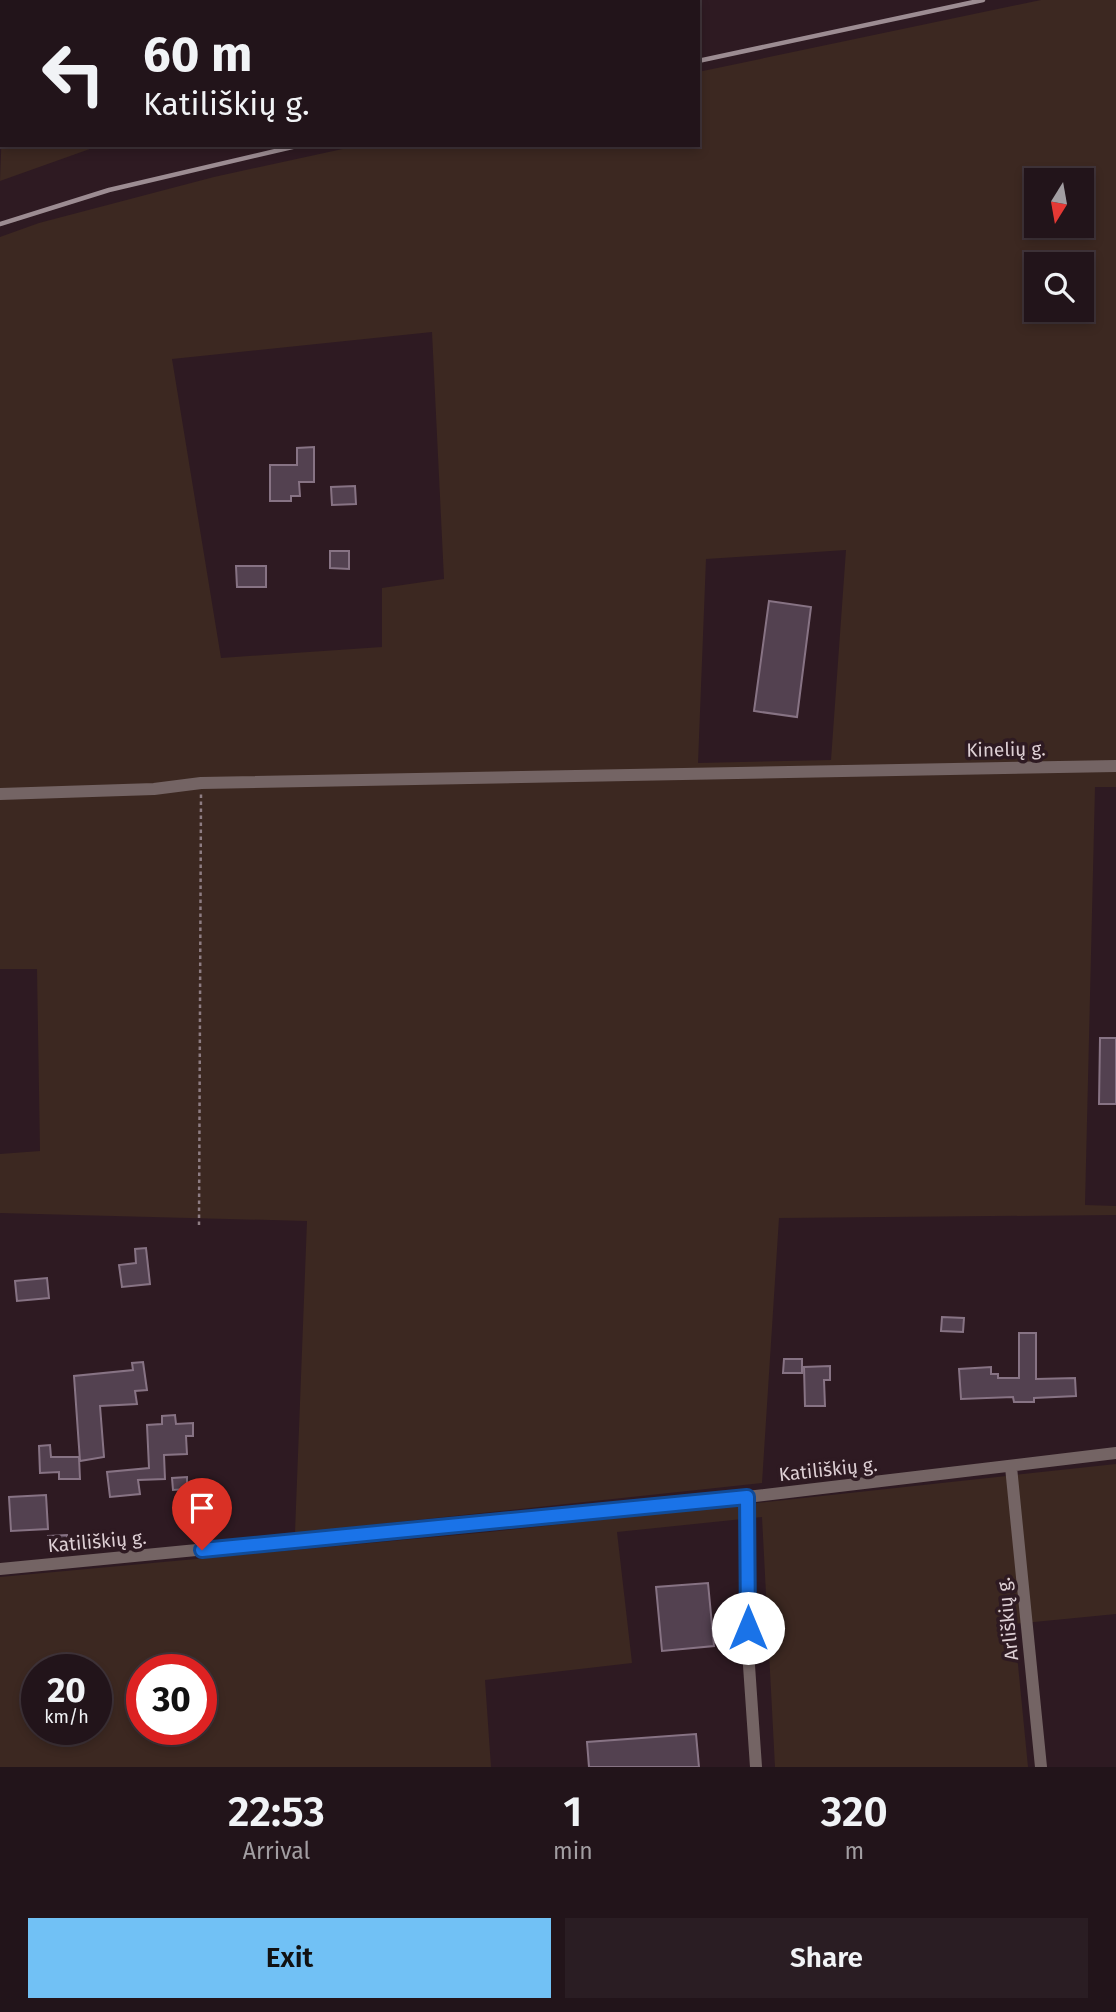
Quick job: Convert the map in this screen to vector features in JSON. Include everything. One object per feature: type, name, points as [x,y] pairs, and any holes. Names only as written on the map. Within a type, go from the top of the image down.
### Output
[{"type":"street","name":"Kinelių g.","points":[[0,794],[154,789],[201,783],[1116,766]]},
{"type":"street","name":"Katiliškių g.","points":[[0,1569],[747,1497],[1116,1454]]},
{"type":"street","name":"Arliškių g.","points":[[1010,1467],[1041,1767]]},
{"type":"street","points":[[747,1497],[748,1651],[756,1767]]},
{"type":"path","points":[[199,1225],[201,783]]},
{"type":"shaded area","points":[[1041,0],[1116,0],[1116,787],[1095,787],[1085,1205],[1116,1206],[1116,1215],[779,1218],[762,1483],[295,1533],[307,1221],[0,1213],[0,1154],[40,1151],[37,969],[0,969],[0,237],[39,223],[214,177],[352,147],[700,147],[700,72]],"holes":[[[432,332],[444,579],[382,588],[382,647],[221,658],[172,359]],[[846,550],[831,760],[698,763],[706,559]]]},
{"type":"shaded area","points":[[1,147],[95,147],[0,181]]},
{"type":"shaded area","points":[[1116,1464],[1116,1614],[1014,1624],[1028,1767],[775,1767],[762,1517],[617,1532],[632,1663],[485,1680],[491,1767],[0,1767],[0,1577],[489,1532]]},
{"type":"building","points":[[314,447],[314,482],[299,482],[300,496],[291,496],[291,501],[270,501],[270,465],[297,465],[297,448]]},
{"type":"building","points":[[355,486],[356,504],[332,505],[331,487]]},
{"type":"building","points":[[330,551],[349,551],[349,569],[330,568]]},
{"type":"building","points":[[236,566],[266,566],[266,587],[237,587]]},
{"type":"building","points":[[769,601],[811,607],[797,717],[754,711]]},
{"type":"building","points":[[1100,1038],[1116,1038],[1116,1104],[1099,1104]]},
{"type":"building","points":[[146,1248],[150,1284],[122,1287],[119,1265],[136,1263],[135,1249]]},
{"type":"building","points":[[47,1278],[49,1298],[17,1301],[15,1281]]},
{"type":"building","points":[[942,1317],[964,1318],[963,1332],[941,1331]]},
{"type":"building","points":[[1019,1333],[1036,1333],[1036,1379],[1075,1378],[1076,1396],[1034,1398],[1034,1402],[1014,1402],[1013,1397],[961,1399],[959,1369],[991,1367],[991,1374],[998,1374],[998,1378],[1019,1378]]},
{"type":"building","points":[[784,1359],[802,1359],[802,1373],[783,1373]]},
{"type":"building","points":[[143,1362],[147,1390],[135,1391],[137,1404],[100,1406],[104,1457],[80,1461],[74,1376],[133,1370],[132,1363]]},
{"type":"building","points":[[830,1366],[830,1380],[824,1380],[825,1406],[805,1406],[804,1367]]},
{"type":"building","points":[[175,1415],[176,1424],[193,1423],[193,1436],[186,1436],[187,1454],[164,1455],[165,1479],[138,1480],[140,1494],[110,1497],[107,1472],[149,1468],[147,1425],[162,1424],[162,1416]]},
{"type":"building","points":[[50,1445],[51,1457],[79,1457],[80,1479],[59,1479],[59,1472],[40,1473],[39,1446]]},
{"type":"building","points":[[187,1477],[187,1489],[173,1490],[172,1478]]},
{"type":"building","points":[[46,1495],[48,1529],[11,1531],[9,1497]]},
{"type":"building","points":[[67,1535],[68,1546],[49,1547],[48,1536]]},
{"type":"building","points":[[708,1583],[714,1646],[662,1651],[656,1587]]},
{"type":"building","points":[[696,1734],[699,1767],[589,1767],[587,1742]]},
{"type":"railway","points":[[700,61],[983,0]]},
{"type":"railway","points":[[0,224],[109,190],[292,147]]},
{"type":"route","points":[[202,1550],[747,1497],[748,1628]]}]
